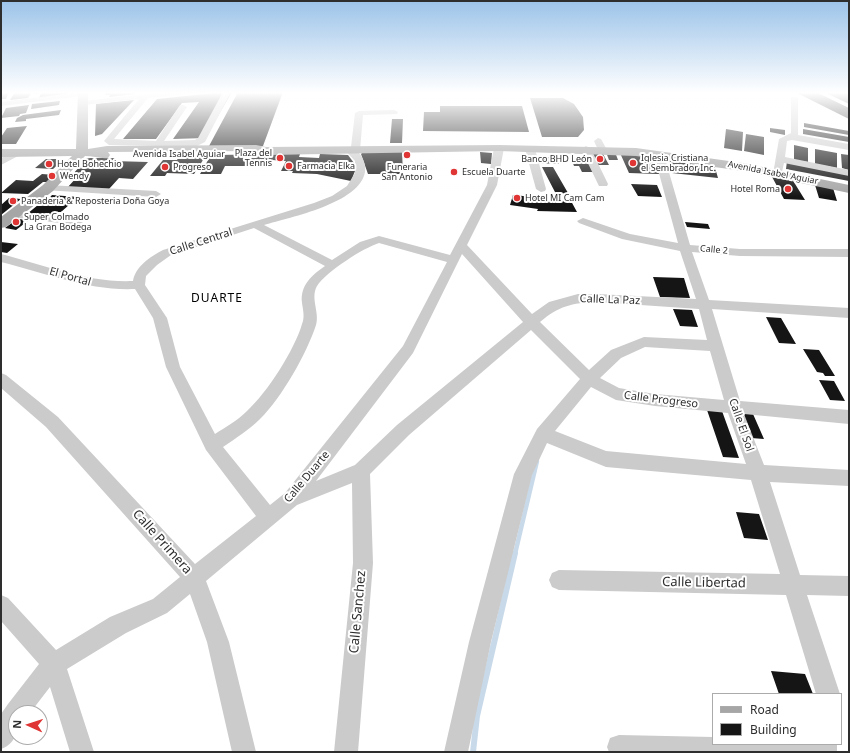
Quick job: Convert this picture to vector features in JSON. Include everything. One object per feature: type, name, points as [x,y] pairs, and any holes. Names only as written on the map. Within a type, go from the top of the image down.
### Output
[{"type":"main road","points":[[1,224],[48,188],[87,152],[85,127]]},
{"type":"main road","name":"Avenida Isabel Aguiar","points":[[1,153],[87,152],[160,145],[202,151],[255,154],[265,150],[499,148],[535,146],[586,149],[600,146],[710,161],[849,189]]},
{"type":"main road","name":"Avenida Isabel Aguiar","points":[[87,152],[103,155],[202,151]]},
{"type":"street","points":[[119,127],[108,140],[109,142],[160,145],[197,143],[202,140],[209,127]]},
{"type":"street","points":[[160,145],[171,127]]},
{"type":"street","points":[[202,151],[216,127]]},
{"type":"street","points":[[352,150],[356,127]]},
{"type":"street","points":[[792,137],[795,134],[795,127]]},
{"type":"street","points":[[778,174],[783,139],[792,137],[849,147]]},
{"type":"street","points":[[535,146],[541,189]]},
{"type":"street","name":"Calle Duarte","points":[[1,737],[16,712],[54,664],[118,625],[160,606],[195,579],[291,499],[408,349],[492,185],[499,148]]},
{"type":"street","points":[[586,149],[603,184]]},
{"type":"street","name":"Calle Central","points":[[139,285],[140,275],[150,264],[162,255],[178,248],[256,225],[333,199],[357,181],[360,171],[358,158],[352,150]]},
{"type":"street","points":[[1,162],[17,153]]},
{"type":"street","name":"Calle El Sol","points":[[659,154],[685,248],[704,304],[734,408],[758,473],[828,693]]},
{"type":"street","points":[[780,159],[849,172]]},
{"type":"street","points":[[48,188],[156,194]]},
{"type":"street","points":[[14,215],[76,222]]},
{"type":"street","name":"Calle 2","points":[[583,221],[630,238],[685,248],[755,253],[849,253]]},
{"type":"street","points":[[256,225],[333,265]]},
{"type":"street","points":[[212,445],[258,412],[271,394],[301,343],[309,324],[312,315],[308,292],[311,285],[333,265],[368,242],[374,240],[384,240],[458,253]]},
{"type":"street","name":"Calle Progreso","points":[[458,253],[589,379],[616,394],[655,400],[734,408],[849,417]]},
{"type":"street","name":"El Portal","points":[[1,258],[90,283],[122,287],[139,285]]},
{"type":"street","points":[[139,285],[160,318],[173,367],[212,445],[268,517]]},
{"type":"street","name":"Calle La Paz","points":[[362,471],[403,430],[531,322],[556,303],[580,298],[849,313]]},
{"type":"street","points":[[456,752],[480,642],[523,474],[543,434],[589,379],[616,354],[644,342],[716,346]]},
{"type":"street","name":"Calle Primera","points":[[1,379],[52,422],[195,579],[218,642],[244,752]]},
{"type":"street","points":[[543,434],[606,459],[758,473],[849,478]]},
{"type":"street","points":[[291,499],[362,471]]},
{"type":"street","name":"Calle Sanchez","points":[[346,752],[363,563],[362,471]]},
{"type":"street","name":"Calle Libertad","points":[[559,580],[849,586]]},
{"type":"street","points":[[1,605],[54,664],[82,752]]},
{"type":"street","points":[[618,747],[812,752]]},
{"type":"building","points":[[26,127],[16,144],[1,144],[1,137],[7,128]]},
{"type":"building","points":[[95,127],[108,127],[102,134],[95,136]]},
{"type":"building","points":[[133,127],[165,127],[156,139],[123,139]]},
{"type":"building","points":[[181,127],[211,127],[205,138],[173,139]]},
{"type":"building","points":[[219,127],[270,127],[263,146],[209,146]]},
{"type":"building","points":[[391,127],[403,127],[402,143],[390,143]]},
{"type":"building","points":[[423,127],[528,127],[529,132],[423,131]]},
{"type":"building","points":[[539,127],[584,127],[584,130],[578,137],[542,137]]},
{"type":"building","points":[[805,127],[827,127],[849,131],[849,135]]},
{"type":"building","points":[[770,128],[785,130],[785,135],[770,132]]},
{"type":"building","points":[[726,129],[743,132],[742,151],[724,148]]},
{"type":"building","points":[[803,129],[849,137],[849,142],[803,134]]},
{"type":"building","points":[[746,134],[764,137],[764,155],[744,151]]},
{"type":"building","points":[[794,145],[808,148],[808,162],[794,160]]},
{"type":"building","points":[[815,149],[837,153],[837,168],[815,164]]},
{"type":"building","points":[[402,151],[403,174],[368,174],[361,154],[363,152]]},
{"type":"building","points":[[480,152],[492,153],[491,164],[481,163]]},
{"type":"building","name":"Banco BHD León","points":[[591,152],[602,152],[609,165],[598,165]]},
{"type":"building","points":[[606,152],[615,152],[618,160],[609,160]]},
{"type":"building","points":[[620,153],[653,157],[659,174],[629,173]]},
{"type":"building","points":[[300,154],[299,157],[319,158],[320,154],[348,155],[354,163],[355,171],[351,181],[317,174],[281,171],[286,161],[272,160],[250,160],[247,166],[225,166],[221,174],[200,174],[211,155]]},
{"type":"building","points":[[841,154],[849,155],[849,170],[842,168]]},
{"type":"building","points":[[180,155],[205,157],[194,174],[167,173],[165,176],[150,176],[163,160],[177,160]]},
{"type":"building","points":[[535,157],[557,157],[559,164],[536,163]]},
{"type":"building","points":[[115,158],[112,161],[148,162],[133,179],[119,178],[109,189],[67,188],[77,177],[70,177],[86,160],[84,160],[85,159]]},
{"type":"building","points":[[571,158],[588,158],[594,172],[582,172],[579,166],[574,166]]},
{"type":"building","name":"Hotel Bohechio","points":[[46,159],[64,159],[53,169],[35,168]]},
{"type":"building","points":[[669,159],[714,164],[718,178],[672,173]]},
{"type":"building","points":[[787,161],[849,175],[849,181],[786,169]]},
{"type":"building","points":[[542,167],[553,167],[568,193],[556,194]]},
{"type":"building","points":[[42,174],[55,175],[28,194],[1,193],[16,180],[33,181]]},
{"type":"building","name":"Hotel Roma","points":[[771,175],[792,179],[805,200],[784,199]]},
{"type":"building","points":[[631,184],[657,185],[662,197],[638,196]]},
{"type":"building","points":[[815,185],[833,188],[837,201],[819,198]]},
{"type":"building","points":[[52,195],[78,197],[61,212],[56,212],[51,216],[27,214],[44,200],[47,201]]},
{"type":"building","points":[[513,195],[543,198],[542,200],[571,201],[577,212],[537,211],[538,209],[510,205]]},
{"type":"building","points":[[9,198],[21,199],[1,215],[1,205]]},
{"type":"building","points":[[17,219],[29,220],[16,230],[5,228]]},
{"type":"building","points":[[685,222],[708,224],[710,229],[687,227]]},
{"type":"building","points":[[1,242],[18,244],[7,253],[1,252]]},
{"type":"building","points":[[653,277],[684,278],[690,298],[660,297]]},
{"type":"building","points":[[673,309],[692,310],[698,327],[680,326]]},
{"type":"building","points":[[766,317],[781,318],[796,344],[779,343]]},
{"type":"building","points":[[803,349],[819,350],[835,376],[825,376],[823,373],[817,372]]},
{"type":"building","points":[[819,380],[834,381],[845,401],[830,400]]},
{"type":"building","points":[[707,410],[722,411],[739,458],[723,457]]},
{"type":"building","points":[[740,413],[753,414],[764,439],[751,438]]},
{"type":"building","points":[[736,512],[759,514],[768,540],[744,538]]},
{"type":"building","points":[[771,671],[805,674],[813,693],[779,693]]},
{"type":"waterway","points":[[515,554],[537,461]]},
{"type":"waterway","points":[[473,752],[477,716],[515,553]]},
{"type":"place","name":"Funeraria San Antonio","points":[[407,155]]},
{"type":"place","name":"Plaza del Tennis","points":[[280,158]]},
{"type":"place","name":"Banco BHD León","points":[[600,159]]},
{"type":"place","name":"Iglesia Cristiana el Sembrador Inc.","points":[[633,163]]},
{"type":"place","name":"Hotel Bohechio","points":[[49,164]]},
{"type":"place","name":"Farmacia Elka","points":[[289,166]]},
{"type":"place","name":"Progreso","points":[[165,167]]},
{"type":"place","name":"Escuela Duarte","points":[[454,172]]},
{"type":"place","name":"Wendy","points":[[52,176]]},
{"type":"place","name":"Hotel Roma","points":[[788,189]]},
{"type":"place","name":"Hotel MI Cam Cam","points":[[517,198]]},
{"type":"place","name":"Panaderia & Reposteria Doña Goya","points":[[13,201]]},
{"type":"place","name":"Super Colmado La Gran Bodega","points":[[16,222]]},
{"type":"district","name":"DUARTE","points":[[217,299]]}]
